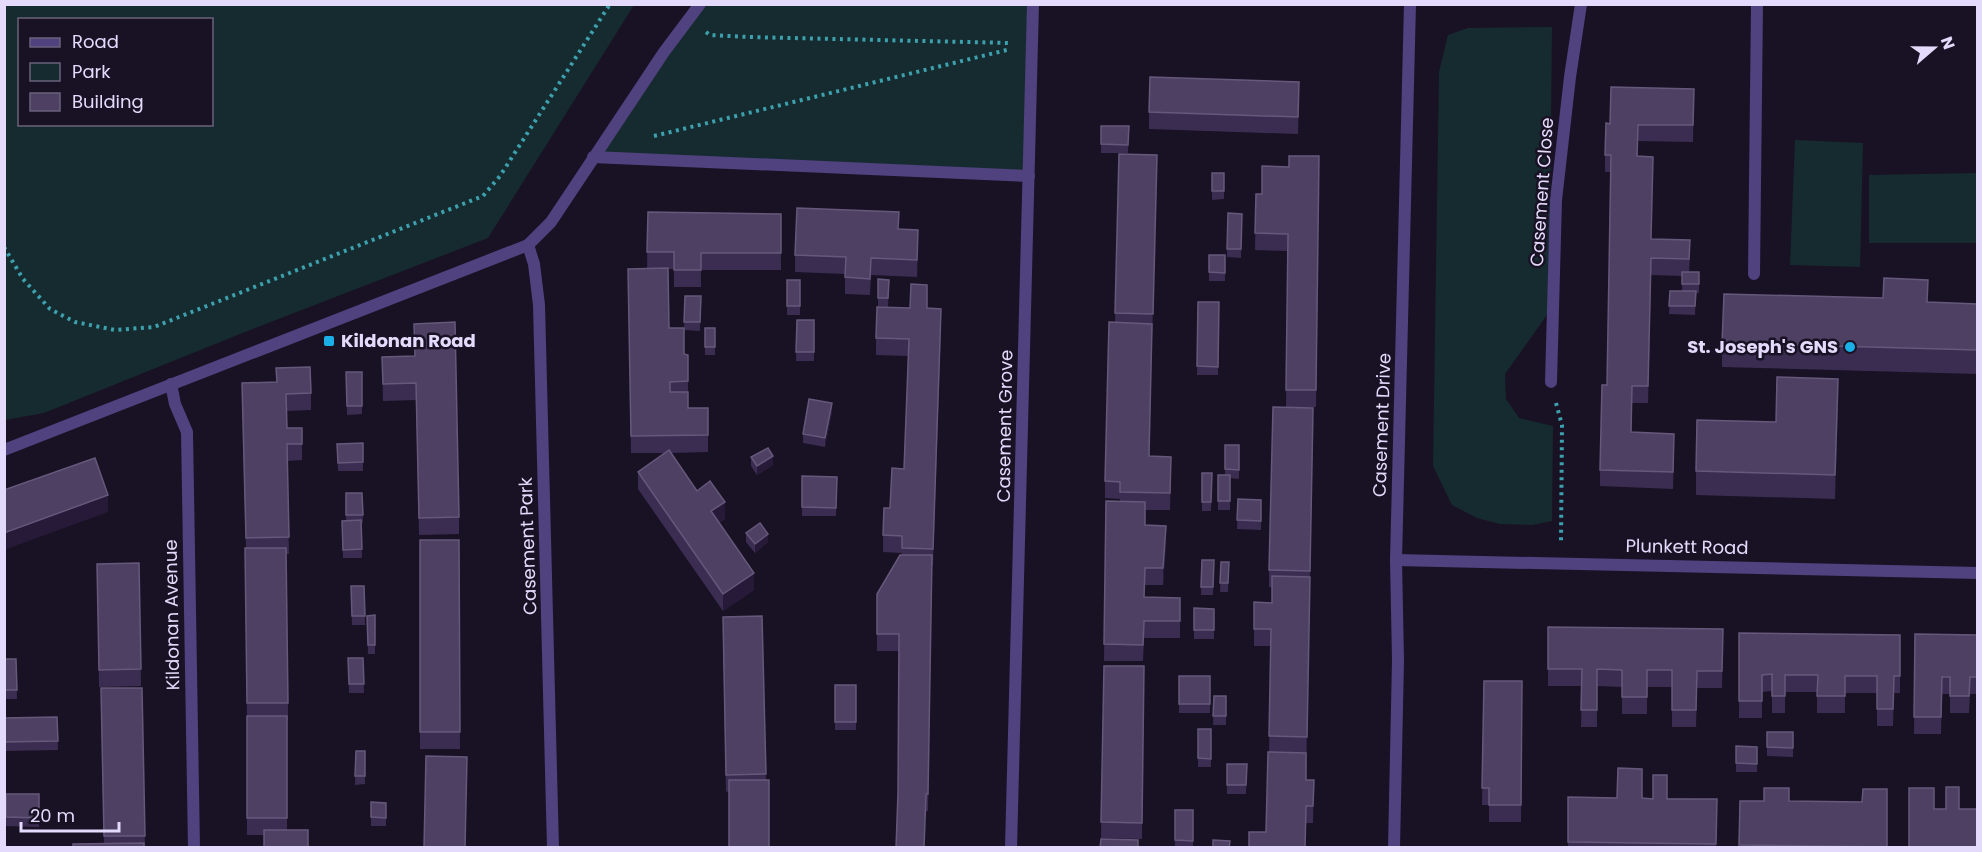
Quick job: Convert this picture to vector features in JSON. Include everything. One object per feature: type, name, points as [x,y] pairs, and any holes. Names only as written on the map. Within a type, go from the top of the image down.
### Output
[{"type":"street","points":[[4,450],[528,245],[551,222],[664,52],[700,4]]},
{"type":"street","name":"Casement Grove","points":[[1011,848],[1033,4]]},
{"type":"street","name":"Casement Drive","points":[[1394,848],[1398,660],[1396,560],[1410,4]]},
{"type":"street","name":"Casement Close","points":[[1551,382],[1556,200],[1581,4]]},
{"type":"street","points":[[1754,274],[1757,4]]},
{"type":"street","points":[[594,157],[1029,176]]},
{"type":"street","name":"Casement Park","points":[[528,245],[534,264],[539,305],[553,848]]},
{"type":"street","name":"Kildonan Avenue","points":[[171,384],[175,404],[188,432],[194,848]]},
{"type":"street","name":"Plunkett Road","points":[[1396,560],[1977,573]]},
{"type":"path","points":[[4,248],[23,279],[50,309],[75,322],[115,330],[154,327],[483,196],[500,176],[610,4]]},
{"type":"path","points":[[689,19],[710,35],[1032,44]]},
{"type":"path","points":[[644,138],[1032,44]]},
{"type":"path","points":[[1551,382],[1562,425],[1562,530],[1559,563]]},
{"type":"green space","points":[[5,4],[634,4],[488,238],[44,413],[5,420]]},
{"type":"green space","points":[[702,5],[1032,5],[1029,176],[595,156]]},
{"type":"green space","points":[[1552,27],[1549,312],[1505,374],[1506,399],[1519,418],[1553,426],[1552,521],[1532,525],[1500,524],[1477,518],[1452,505],[1433,466],[1439,72],[1448,35],[1468,28]]},
{"type":"green space","points":[[1795,140],[1863,143],[1860,267],[1790,265]]},
{"type":"green space","points":[[1977,173],[1977,243],[1869,243],[1869,175]]},
{"type":"building","points":[[1150,77],[1299,82],[1298,117],[1149,112]]},
{"type":"building","points":[[1611,87],[1694,89],[1693,125],[1638,125],[1637,156],[1653,157],[1651,239],[1690,240],[1689,259],[1651,258],[1648,386],[1632,386],[1631,432],[1674,434],[1673,472],[1600,470],[1602,385],[1607,385],[1611,155],[1605,155],[1606,123],[1610,124]]},
{"type":"building","points":[[1101,126],[1129,126],[1128,145],[1101,144]]},
{"type":"building","points":[[1119,154],[1157,155],[1153,314],[1115,313]]},
{"type":"building","points":[[1289,156],[1319,156],[1316,390],[1286,390],[1288,234],[1255,233],[1256,194],[1262,194],[1262,166],[1289,167]]},
{"type":"building","points":[[1212,173],[1224,173],[1224,191],[1212,191]]},
{"type":"building","points":[[797,208],[899,212],[898,229],[918,230],[917,260],[871,258],[870,279],[845,277],[846,257],[795,255]]},
{"type":"building","points":[[648,212],[781,214],[781,253],[701,253],[701,270],[674,270],[674,252],[647,252]]},
{"type":"building","points":[[1228,213],[1242,214],[1241,249],[1227,249]]},
{"type":"building","points":[[1209,255],[1225,255],[1225,273],[1209,272]]},
{"type":"building","points":[[668,268],[669,328],[684,328],[684,354],[688,355],[688,381],[670,382],[670,392],[688,392],[688,408],[708,408],[708,435],[631,436],[628,269]]},
{"type":"building","points":[[1682,272],[1699,272],[1699,284],[1682,284]]},
{"type":"building","points":[[1884,278],[1928,280],[1927,302],[1977,304],[1977,350],[1722,343],[1724,294],[1883,298]]},
{"type":"building","points":[[878,279],[889,280],[888,298],[878,298]]},
{"type":"building","points":[[787,280],[800,280],[800,306],[787,306]]},
{"type":"building","points":[[911,284],[927,285],[927,308],[941,309],[933,549],[902,548],[902,536],[883,535],[884,508],[890,508],[892,468],[904,469],[909,339],[876,338],[877,307],[910,308]]},
{"type":"building","points":[[1670,291],[1696,291],[1695,306],[1669,306]]},
{"type":"building","points":[[685,296],[701,296],[700,322],[684,322]]},
{"type":"building","points":[[1198,302],[1219,302],[1218,367],[1197,366]]},
{"type":"building","points":[[797,320],[814,320],[814,352],[796,352]]},
{"type":"building","points":[[455,322],[459,517],[419,518],[416,383],[383,384],[382,357],[415,356],[414,324]]},
{"type":"building","points":[[1109,322],[1152,324],[1149,456],[1171,457],[1170,493],[1120,492],[1120,482],[1105,481]]},
{"type":"building","points":[[705,328],[715,328],[715,347],[705,347]]},
{"type":"building","points":[[310,367],[311,393],[286,394],[287,428],[302,428],[302,444],[287,444],[289,537],[246,538],[242,383],[277,382],[276,368]]},
{"type":"building","points":[[346,372],[362,372],[362,406],[347,406]]},
{"type":"building","points":[[1777,377],[1838,379],[1835,475],[1696,471],[1697,420],[1776,422]]},
{"type":"building","points":[[809,399],[832,403],[825,438],[803,434]]},
{"type":"building","points":[[1273,407],[1313,408],[1310,571],[1269,570]]},
{"type":"building","points":[[363,443],[363,462],[338,463],[337,444]]},
{"type":"building","points":[[1225,445],[1239,445],[1239,470],[1225,469]]},
{"type":"building","points":[[768,448],[773,456],[757,466],[751,457]]},
{"type":"building","points":[[669,450],[697,491],[710,481],[725,502],[711,511],[754,573],[723,594],[638,472]]},
{"type":"building","points":[[95,458],[108,495],[4,533],[4,490]]},
{"type":"building","points":[[1202,473],[1212,473],[1211,502],[1202,502]]},
{"type":"building","points":[[1218,475],[1230,475],[1230,501],[1218,501]]},
{"type":"building","points":[[802,476],[837,477],[836,508],[802,507]]},
{"type":"building","points":[[346,493],[362,493],[363,515],[346,515]]},
{"type":"building","points":[[1238,499],[1261,500],[1261,521],[1237,520]]},
{"type":"building","points":[[1106,501],[1145,502],[1145,525],[1166,526],[1163,568],[1145,568],[1144,597],[1180,598],[1180,621],[1144,621],[1143,645],[1104,644]]},
{"type":"building","points":[[361,520],[362,549],[343,550],[342,521]]},
{"type":"building","points":[[760,523],[768,534],[755,544],[746,533]]},
{"type":"building","points":[[420,540],[459,540],[460,732],[420,732]]},
{"type":"building","points":[[245,548],[286,548],[288,703],[247,703]]},
{"type":"building","points":[[900,555],[932,555],[928,794],[926,794],[924,848],[896,848],[899,634],[877,634],[877,594]]},
{"type":"building","points":[[1202,560],[1214,560],[1213,587],[1201,587]]},
{"type":"building","points":[[1221,562],[1229,562],[1228,583],[1220,583]]},
{"type":"building","points":[[139,563],[141,669],[99,670],[97,564]]},
{"type":"building","points":[[1272,576],[1310,577],[1307,737],[1269,736],[1271,629],[1254,629],[1254,602],[1272,603]]},
{"type":"building","points":[[351,586],[364,586],[365,616],[352,616]]},
{"type":"building","points":[[1194,608],[1214,609],[1214,630],[1194,630]]},
{"type":"building","points":[[375,615],[375,645],[368,645],[367,616]]},
{"type":"building","points":[[762,616],[766,774],[726,775],[723,617]]},
{"type":"building","points":[[1548,627],[1723,629],[1722,671],[1697,671],[1696,710],[1672,710],[1672,670],[1647,670],[1647,697],[1622,697],[1622,670],[1597,669],[1597,710],[1581,710],[1582,669],[1548,669]]},
{"type":"building","points":[[1739,633],[1900,635],[1900,676],[1894,676],[1893,709],[1877,709],[1877,676],[1845,676],[1845,696],[1817,696],[1818,675],[1785,675],[1785,696],[1772,696],[1772,674],[1762,675],[1762,701],[1739,701]]},
{"type":"building","points":[[1915,634],[1977,635],[1977,677],[1970,677],[1969,696],[1950,696],[1950,677],[1942,677],[1941,717],[1914,717]]},
{"type":"building","points":[[348,658],[363,658],[364,684],[349,684]]},
{"type":"building","points":[[4,659],[16,659],[17,690],[4,690]]},
{"type":"building","points":[[1104,666],[1144,666],[1142,823],[1101,822]]},
{"type":"building","points":[[1179,676],[1210,676],[1210,704],[1179,704]]},
{"type":"building","points":[[1484,681],[1522,681],[1521,805],[1489,805],[1489,788],[1482,788]]},
{"type":"building","points":[[835,685],[856,685],[856,722],[835,722]]},
{"type":"building","points":[[101,688],[142,688],[145,836],[104,836]]},
{"type":"building","points":[[1214,696],[1226,696],[1226,716],[1213,716]]},
{"type":"building","points":[[247,716],[287,716],[287,818],[247,818]]},
{"type":"building","points":[[57,717],[58,741],[4,742],[4,718]]},
{"type":"building","points":[[1198,729],[1211,729],[1211,759],[1198,758]]},
{"type":"building","points":[[1767,732],[1793,732],[1793,748],[1767,747]]},
{"type":"building","points":[[1736,746],[1757,747],[1757,764],[1736,763]]},
{"type":"building","points":[[356,751],[365,751],[365,776],[355,776]]},
{"type":"building","points":[[1268,752],[1306,753],[1306,780],[1314,780],[1313,806],[1306,806],[1305,848],[1249,848],[1249,832],[1266,832]]},
{"type":"building","points":[[426,756],[467,757],[465,848],[424,848]]},
{"type":"building","points":[[1227,764],[1247,764],[1246,785],[1227,785]]},
{"type":"building","points":[[1618,768],[1642,769],[1642,798],[1653,799],[1653,775],[1667,775],[1667,799],[1717,799],[1716,844],[1568,842],[1568,797],[1617,798]]},
{"type":"building","points":[[729,780],[769,780],[769,848],[729,848]]},
{"type":"building","points":[[1946,787],[1959,787],[1959,809],[1977,809],[1977,848],[1909,848],[1909,788],[1934,788],[1934,809],[1946,809]]},
{"type":"building","points":[[1764,788],[1789,788],[1789,801],[1862,802],[1863,789],[1887,789],[1887,847],[1739,845],[1740,801],[1764,801]]},
{"type":"building","points":[[6,794],[39,794],[39,818],[6,817]]},
{"type":"building","points":[[371,802],[386,803],[386,818],[371,817]]},
{"type":"building","points":[[1175,810],[1193,810],[1193,841],[1175,840]]},
{"type":"building","points":[[264,830],[308,830],[308,848],[264,848]]},
{"type":"building","points":[[1101,839],[1138,840],[1138,848],[1100,848]]},
{"type":"building","points":[[1213,840],[1230,841],[1229,848],[1213,848]]},
{"type":"building","points":[[144,843],[144,848],[73,848],[73,844]]},
{"type":"place","name":"Kildonan Road","points":[[329,341]]},
{"type":"place","name":"St. Joseph's GNS","points":[[1850,347]]}]
